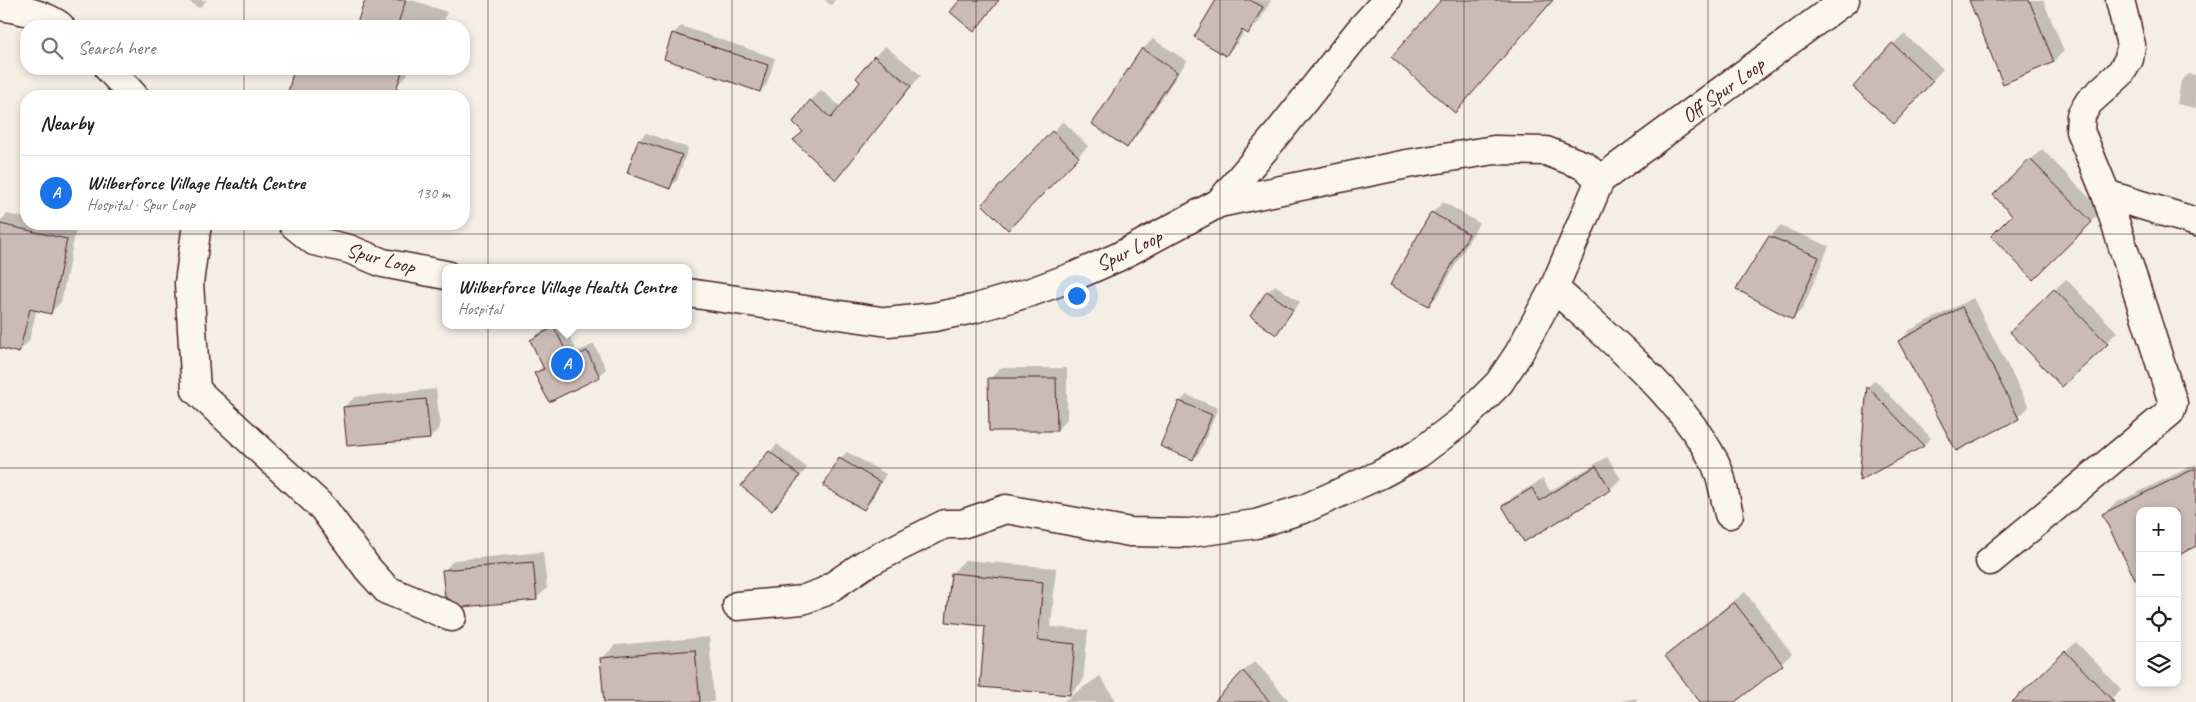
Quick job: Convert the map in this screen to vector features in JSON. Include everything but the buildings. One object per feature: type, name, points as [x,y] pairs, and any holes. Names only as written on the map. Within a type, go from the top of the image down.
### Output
[{"type":"street","name":"Spur Loop","points":[[692,294],[888,322],[934,317],[1030,292],[1075,276],[1118,257],[1219,203],[1279,132],[1360,30],[1387,0]]},
{"type":"street","name":"Off Spur Loop","points":[[1600,180],[1846,0]]},
{"type":"street","points":[[1990,561],[2170,412],[2173,403],[2106,194],[2080,131],[2081,115],[2089,102],[2120,74],[2129,59],[2131,45],[2120,0]]},
{"type":"street","points":[[0,6],[14,8],[48,20]]},
{"type":"street","points":[[115,75],[128,90]]},
{"type":"street","points":[[737,606],[802,600],[824,592],[865,564],[946,524],[962,524],[1006,509],[1130,532],[1189,533],[1256,524],[1306,508],[1379,476],[1418,454],[1460,422],[1499,383],[1519,353],[1554,288],[1600,180],[1584,166],[1546,151],[1494,150],[1407,164],[1219,203]]},
{"type":"street","points":[[2106,194],[2196,222]]},
{"type":"street","points":[[196,230],[189,283],[196,390],[323,508],[368,569],[387,590],[452,617]]},
{"type":"street","name":"Spur Loop","points":[[300,230],[314,241],[349,249],[383,263],[442,274]]},
{"type":"street","points":[[1554,288],[1632,359],[1690,423],[1714,461],[1729,514]]},
{"type":"place","name":"Wilberforce Village Health Centre","points":[[567,364]]}]
